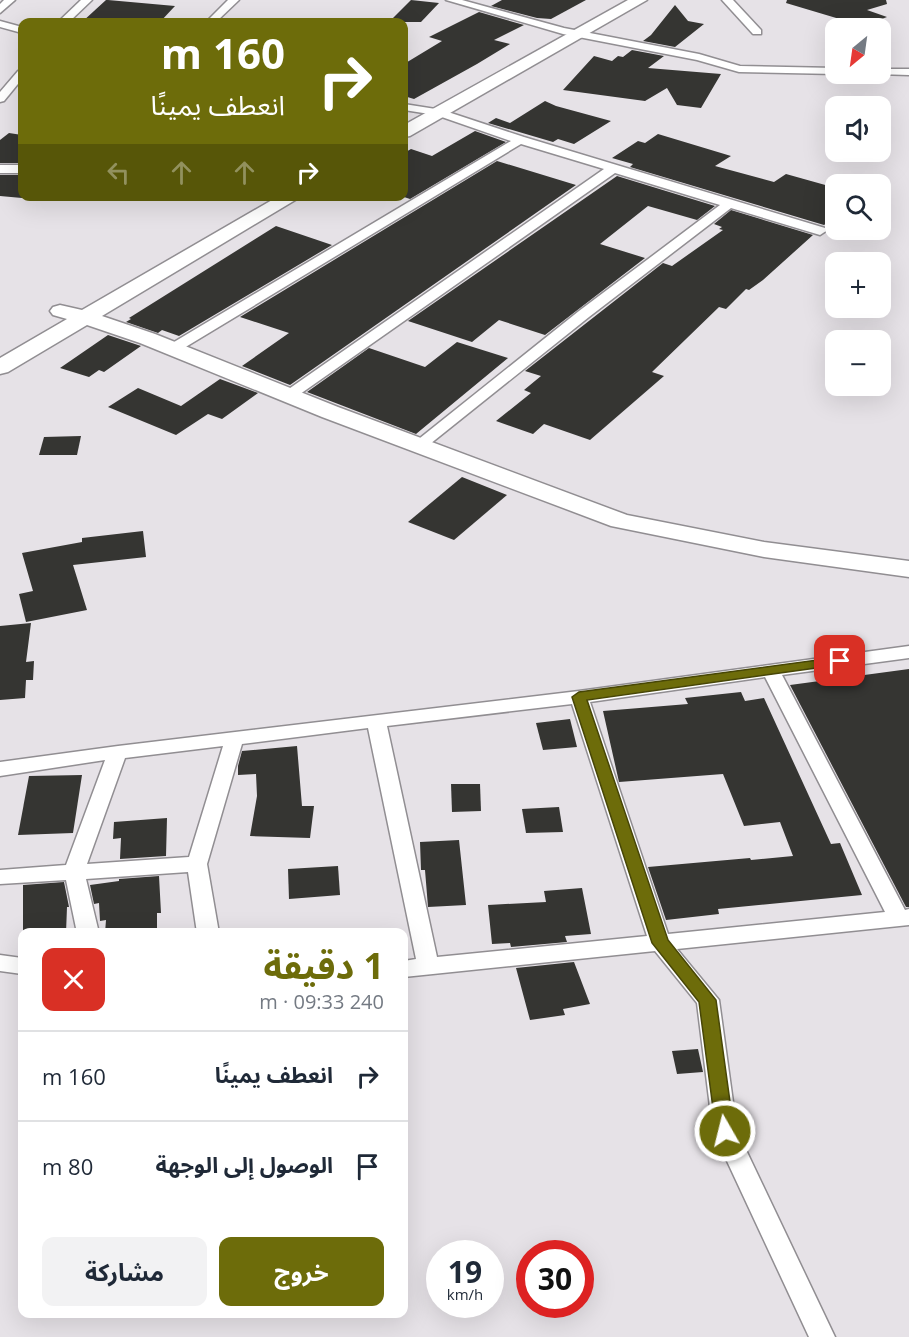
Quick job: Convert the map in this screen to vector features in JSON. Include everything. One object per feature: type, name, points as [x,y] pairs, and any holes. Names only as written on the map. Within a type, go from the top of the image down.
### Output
[{"type":"main road","points":[[408,130],[625,0]]},
{"type":"main road","points":[[412,108],[639,0]]},
{"type":"main road","points":[[0,347],[255,201]]},
{"type":"main road","points":[[0,367],[285,201]]},
{"type":"main road","points":[[60,311],[174,348],[288,396],[620,521],[815,559],[909,569]]},
{"type":"street","points":[[0,10],[10,0]]},
{"type":"street","points":[[67,18],[87,0]]},
{"type":"street","points":[[215,18],[234,0]]},
{"type":"street","points":[[451,0],[472,2],[570,32],[699,57],[738,69],[825,71]]},
{"type":"street","points":[[727,0],[757,32]]},
{"type":"street","points":[[0,24],[18,29]]},
{"type":"street","points":[[891,72],[909,72]]},
{"type":"street","points":[[0,99],[18,78]]},
{"type":"street","points":[[412,108],[438,112],[520,140],[820,231]]},
{"type":"street","points":[[174,348],[520,140]]},
{"type":"street","points":[[288,396],[614,168]]},
{"type":"street","points":[[0,170],[18,169]]},
{"type":"street","points":[[420,445],[584,314],[729,204]]},
{"type":"street","points":[[0,769],[118,752],[579,697],[909,652]]},
{"type":"street","points":[[408,968],[904,918],[771,671]]},
{"type":"street","points":[[579,697],[660,943],[708,1000],[725,1131],[822,1337]]},
{"type":"street","points":[[376,720],[428,965]]},
{"type":"street","points":[[207,928],[197,864],[234,739]]},
{"type":"street","points":[[87,928],[74,871],[118,752]]},
{"type":"street","points":[[0,877],[197,864]]},
{"type":"street","points":[[0,963],[18,965]]},
{"type":"building","points":[[106,0],[175,6],[164,18],[86,18]]},
{"type":"building","points":[[411,0],[439,3],[421,22],[408,22],[408,18],[393,18]]},
{"type":"building","points":[[502,0],[586,0],[551,19],[537,18],[491,6]]},
{"type":"building","points":[[787,0],[886,0],[887,4],[867,10],[887,17],[836,18],[786,3]]},
{"type":"building","points":[[675,5],[688,21],[704,24],[675,47],[643,41],[651,35]]},
{"type":"building","points":[[479,12],[524,25],[494,40],[510,44],[414,99],[408,97],[408,62],[442,41],[429,37]]},
{"type":"building","points":[[632,50],[664,56],[648,68],[721,74],[701,108],[677,105],[667,88],[645,101],[563,90],[594,56],[612,61]]},
{"type":"building","points":[[545,101],[611,121],[574,144],[558,139],[553,142],[488,123],[496,118],[510,123]]},
{"type":"building","points":[[475,131],[506,142],[408,198],[408,151],[411,149],[432,156]]},
{"type":"building","points":[[9,133],[18,134],[18,163],[0,163],[0,140]]},
{"type":"building","points":[[658,134],[731,156],[715,166],[774,182],[786,174],[825,185],[825,224],[630,167],[633,164],[612,158],[638,141],[645,143]]},
{"type":"building","points":[[497,161],[576,185],[290,385],[242,366],[289,333],[240,317]]},
{"type":"building","points":[[0,175],[18,175],[18,198],[0,196]]},
{"type":"building","points":[[617,176],[715,206],[697,220],[648,206],[600,244],[645,258],[545,335],[499,320],[472,342],[408,321]]},
{"type":"building","points":[[731,210],[813,235],[763,280],[749,290],[746,289],[726,309],[719,307],[652,372],[664,376],[590,440],[544,424],[533,434],[496,421],[531,393],[524,390],[541,376],[525,371],[663,263],[672,266],[723,230],[719,229],[722,227],[714,224]]},
{"type":"building","points":[[276,226],[332,245],[179,336],[162,330],[158,333],[126,322],[131,319],[129,318]]},
{"type":"building","points":[[108,335],[141,346],[104,372],[99,370],[89,377],[60,368]]},
{"type":"building","points":[[457,342],[508,358],[416,434],[307,392],[369,348],[425,367]]},
{"type":"building","points":[[220,379],[258,393],[222,419],[208,414],[176,435],[108,407],[138,388],[181,406]]},
{"type":"building","points":[[81,436],[77,455],[39,455],[44,437]]},
{"type":"building","points":[[462,477],[507,495],[454,540],[408,522]]},
{"type":"building","points":[[143,531],[146,557],[73,565],[87,610],[26,622],[19,594],[33,591],[22,553],[82,542],[82,538]]},
{"type":"building","points":[[31,623],[26,662],[34,661],[33,680],[26,680],[25,698],[0,700],[0,626]]},
{"type":"building","points":[[909,669],[909,907],[906,907],[790,685]]},
{"type":"building","points":[[741,692],[745,701],[764,698],[831,844],[840,843],[862,895],[718,909],[719,914],[666,920],[648,867],[793,856],[780,822],[744,826],[723,774],[619,782],[603,711],[688,704],[685,698]]},
{"type":"building","points":[[570,719],[577,747],[543,750],[536,723]]},
{"type":"building","points":[[297,746],[302,806],[314,806],[310,838],[250,836],[257,796],[256,774],[238,775],[242,751]]},
{"type":"building","points":[[82,775],[73,833],[18,835],[29,776]]},
{"type":"building","points":[[451,784],[480,784],[481,811],[452,812]]},
{"type":"building","points":[[559,807],[563,832],[526,833],[522,809]]},
{"type":"building","points":[[167,818],[166,856],[120,859],[121,838],[113,839],[114,822]]},
{"type":"building","points":[[459,840],[466,905],[428,907],[425,870],[421,870],[420,842]]},
{"type":"building","points":[[338,866],[340,895],[289,899],[288,869]]},
{"type":"building","points":[[159,876],[161,913],[157,913],[157,928],[105,928],[106,920],[100,921],[99,903],[94,904],[90,885],[119,881],[119,879]]},
{"type":"building","points":[[64,882],[69,907],[67,907],[66,928],[23,928],[23,885]]},
{"type":"building","points":[[582,888],[591,934],[565,936],[567,942],[511,947],[510,943],[492,944],[488,905],[546,902],[544,891]]},
{"type":"building","points":[[574,962],[590,1004],[563,1009],[565,1015],[530,1020],[516,968]]},
{"type":"building","points":[[698,1049],[703,1072],[677,1074],[672,1051]]},
{"type":"route","points":[[725,1131],[708,1000],[660,943],[579,697],[840,661]]}]
